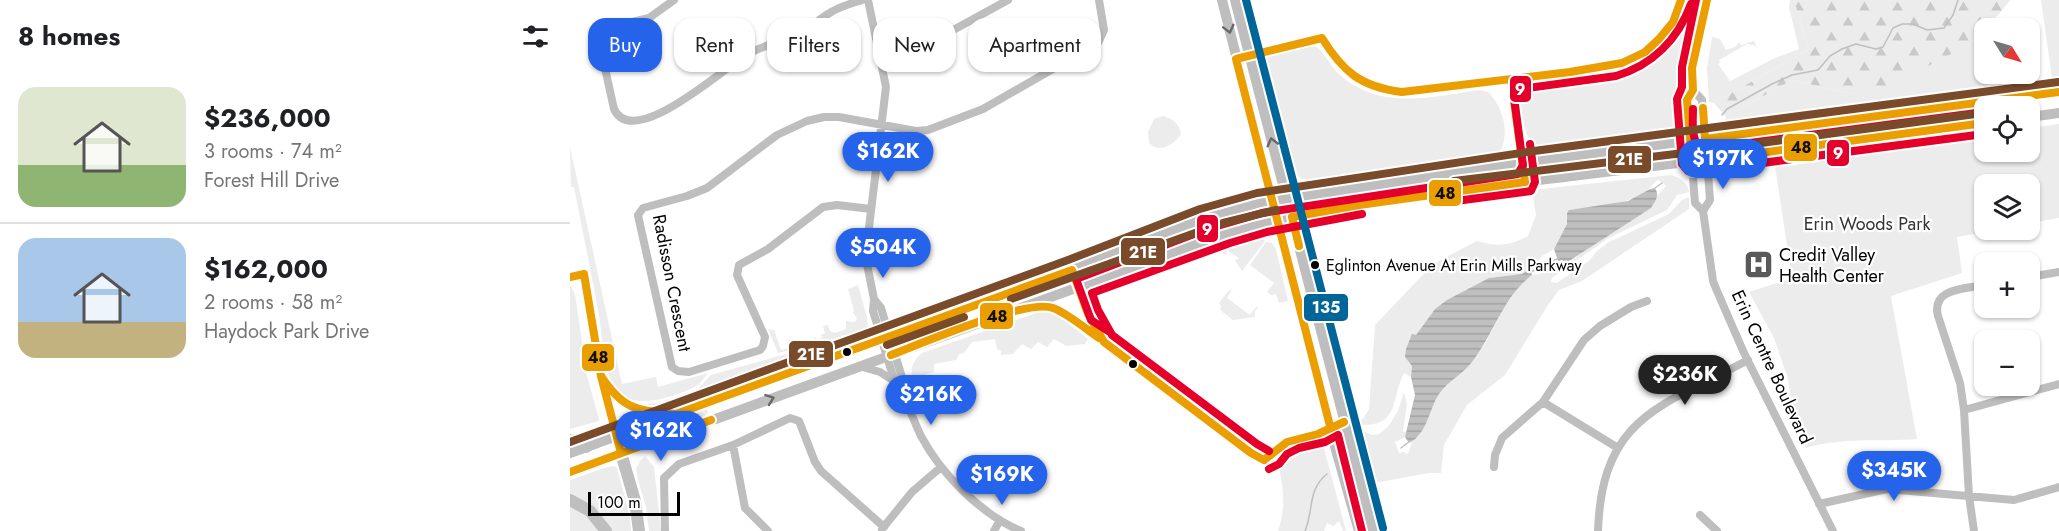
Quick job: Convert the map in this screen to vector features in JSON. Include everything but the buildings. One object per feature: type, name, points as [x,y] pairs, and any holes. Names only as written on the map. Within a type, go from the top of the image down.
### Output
[{"type":"highway","points":[[570,440],[586,447]]},
{"type":"highway","points":[[621,453],[635,501],[639,531]]},
{"type":"highway","points":[[570,500],[590,511],[598,518],[606,531]]},
{"type":"main road","points":[[1222,0],[1332,436],[1359,531]]},
{"type":"main road","points":[[1235,0],[1373,531]]},
{"type":"main road","points":[[570,453],[1204,219],[1274,201],[1535,161],[2059,92]]},
{"type":"main road","points":[[2040,116],[2059,113]]},
{"type":"main road","points":[[570,472],[1227,233],[1279,220],[1425,195],[1974,124]]},
{"type":"main road","points":[[617,436],[621,453]]},
{"type":"street","points":[[674,0],[649,18],[608,28],[599,35],[614,109],[624,120],[632,121],[662,114],[748,54],[805,31],[829,13],[862,0]]},
{"type":"street","points":[[868,0],[873,21]]},
{"type":"street","points":[[956,29],[1008,0]]},
{"type":"street","points":[[883,124],[916,131],[933,129],[983,109],[1081,53],[1098,43],[1104,35],[1099,0]]},
{"type":"street","name":"Erin Centre Boulevard","points":[[1707,0],[1692,68],[1693,90],[1687,100],[1695,202],[1703,211],[1713,281],[1748,360],[1833,531]]},
{"type":"street","points":[[884,72],[886,87],[883,124],[871,209],[867,264],[874,299],[881,308],[891,355],[904,384],[904,395]]},
{"type":"street","name":"Erin Centre Boulevard","points":[[1693,90],[1702,100],[1707,160],[1710,200],[1703,211]]},
{"type":"street","name":"Radisson Crescent","points":[[871,209],[837,204],[823,207],[768,249],[739,265],[737,275],[739,281],[765,337],[760,350],[690,372],[678,371],[672,367],[639,220],[640,211],[647,206],[687,196],[707,188],[777,135],[807,121],[824,117],[839,117],[883,124]]},
{"type":"street","points":[[2040,275],[2059,272]]},
{"type":"street","points":[[1974,287],[1946,293],[1940,297],[1936,306],[1960,383],[1974,531]]},
{"type":"street","points":[[1494,467],[1495,455],[1502,438],[1543,402],[1576,349],[1590,333],[1630,307],[1647,301]]},
{"type":"street","points":[[891,355],[896,387],[904,395],[932,456],[972,498],[1000,520],[1021,531]]},
{"type":"street","points":[[1598,531],[1601,490],[1609,465],[1618,448],[1638,423],[1658,406],[1748,360]]},
{"type":"street","points":[[859,366],[880,372],[894,381]]},
{"type":"street","points":[[1964,410],[2059,384]]},
{"type":"street","points":[[1543,402],[1618,448]]},
{"type":"street","points":[[665,531],[664,478],[679,464],[733,445],[790,418],[799,421],[821,471],[882,529],[912,492],[941,466]]},
{"type":"street","points":[[733,445],[745,508],[768,531]]},
{"type":"street","points":[[1820,504],[1887,489],[2014,500],[2059,487]]},
{"type":"street","points":[[1700,515],[1717,531]]},
{"type":"street","points":[[994,531],[1000,520]]},
{"type":"green space","points":[[1687,0],[1693,0],[1687,22],[1692,24],[1680,77],[1684,118],[1682,126],[1664,134],[1647,137],[1532,147],[1521,106],[1521,98],[1526,86],[1614,79],[1638,71],[1637,69],[1662,50],[1676,32]]},
{"type":"green space","points":[[1790,0],[1794,0],[1809,49],[1714,103],[1709,102],[1707,68],[1712,37],[1720,39],[1726,50],[1735,47],[1739,42],[1741,45],[1754,41],[1757,48],[1747,44],[1719,60],[1718,64],[1730,81],[1775,58],[1799,49],[1789,7]]},
{"type":"green space","points":[[1794,0],[2010,0],[1995,18],[1974,18],[1974,39],[1968,45],[1892,85],[1852,94],[1792,80],[1726,117],[1714,103],[1809,49]]},
{"type":"green space","points":[[2041,0],[2059,0],[2059,84],[2053,85]]},
{"type":"green space","points":[[1974,39],[1974,84],[1987,84],[1988,96],[1974,96],[1974,98],[1891,109],[1807,115],[1730,126],[1724,124],[1726,117],[1792,80],[1852,94]]},
{"type":"green space","points":[[1311,45],[1319,49],[1335,71],[1355,86],[1371,93],[1388,97],[1424,98],[1480,90],[1488,92],[1498,105],[1504,121],[1503,146],[1499,153],[1307,180],[1297,176],[1287,163],[1263,68],[1264,60],[1269,56]]},
{"type":"green space","points":[[1163,116],[1175,122],[1181,134],[1170,145],[1157,148],[1149,143],[1148,132],[1154,119]]},
{"type":"green space","name":"Erin Woods Park","points":[[2059,124],[2059,218],[2040,221],[2040,174],[1974,174],[1974,234],[1957,237],[1962,273],[1891,296],[1917,439],[1833,442],[1806,448],[1788,416],[1793,412],[1788,379],[1774,338],[1749,292],[1792,278],[1774,160],[1974,134],[1974,162],[2040,162],[2040,127]]},
{"type":"green space","points":[[570,147],[622,384],[656,377],[658,387],[708,373],[696,386],[666,398],[643,401],[623,396],[611,380],[605,361],[598,309],[574,187],[571,187]]},
{"type":"green space","points":[[1671,175],[1683,181],[1689,192],[1677,195],[1667,210],[1607,239],[1552,278],[1551,282],[1557,283],[1590,260],[1609,242],[1669,214],[1682,200],[1689,197],[1689,209],[1582,281],[1559,290],[1505,375],[1467,405],[1444,445],[1441,473],[1374,483],[1360,429],[1372,435],[1379,434],[1388,427],[1398,411],[1404,392],[1407,404],[1403,431],[1407,433],[1405,437],[1395,442],[1399,453],[1408,454],[1412,442],[1419,436],[1438,395],[1471,363],[1485,344],[1521,283],[1532,275],[1551,272],[1571,261],[1650,208],[1666,186],[1659,180],[1648,190],[1628,200],[1569,210],[1567,224],[1554,249],[1542,256],[1530,269],[1522,274],[1489,278],[1435,309],[1416,335],[1409,362],[1412,366],[1411,377],[1404,373],[1389,415],[1375,424],[1363,425],[1357,421],[1363,419],[1369,409],[1375,325],[1433,264],[1477,241],[1503,244],[1528,236],[1536,215],[1532,190]]},
{"type":"green space","points":[[1255,237],[1265,241],[1242,271],[1235,260],[1239,258],[1227,250],[1226,255],[1223,254],[1221,249],[1225,248],[1224,246]]},
{"type":"green space","points":[[1266,242],[1272,243],[1276,249],[1288,301],[1279,303],[1276,294],[1271,295],[1267,292],[1274,283],[1250,265]]},
{"type":"green space","points":[[570,285],[575,294],[587,376],[599,421],[570,429]]},
{"type":"green space","points":[[858,285],[867,317],[868,330],[778,353],[768,329],[774,330],[781,350],[815,340],[814,336],[817,339],[822,338],[821,335],[825,333],[823,326],[828,325],[830,331],[835,333],[846,329],[846,321],[855,322],[857,318],[853,313],[848,289]]},
{"type":"green space","points":[[1232,289],[1227,298],[1250,315],[1257,306],[1255,317],[1233,320],[1220,310],[1219,303]]},
{"type":"green space","points":[[1042,311],[1055,313],[1088,339],[1085,344],[1066,346],[1054,339],[1047,347],[1038,342],[1031,349],[1022,344],[1013,354],[1001,355],[995,339],[972,342],[956,360],[934,364],[934,372],[913,378],[913,364],[922,353]]},
{"type":"green space","points":[[864,335],[864,338],[793,355],[661,404],[649,407],[634,405],[657,403],[698,389],[711,375]]},
{"type":"green space","points":[[707,409],[708,413],[704,416],[644,441],[641,432]]},
{"type":"green space","points":[[1321,437],[1346,531],[1343,531],[1339,521],[1333,526],[1327,523],[1324,531],[1278,531],[1283,495],[1275,458],[1289,446]]},
{"type":"green space","points":[[645,456],[654,467],[661,531],[649,531],[646,507],[638,480],[636,469]]},
{"type":"green space","points":[[614,466],[617,468],[630,517],[631,531],[610,531],[570,497],[570,480]]},
{"type":"green space","points":[[570,504],[581,509],[601,531],[570,531]]},
{"type":"shaded area","points":[[1655,188],[1657,196],[1651,208],[1560,267],[1554,249],[1567,224],[1569,210],[1628,201]]},
{"type":"shaded area","points":[[1530,269],[1532,275],[1513,294],[1480,351],[1439,394],[1424,428],[1409,443],[1405,437],[1415,395],[1411,377],[1412,366],[1405,357],[1412,334],[1416,335],[1435,309],[1447,300],[1489,278],[1522,274]]},
{"type":"waterway","points":[[1722,115],[1727,109],[1772,84],[1792,75],[1818,70],[1830,56],[1842,49],[1856,44],[1876,49],[1883,47],[1893,28],[1902,24],[1913,24],[1927,30],[1944,28],[1953,15],[1958,0]]},
{"type":"waterway","points":[[1655,188],[1662,183]]},
{"type":"waterway","points":[[1531,272],[1559,258]]},
{"type":"waterway","points":[[1401,448],[1410,441]]},
{"type":"waterway","points":[[1305,531],[1316,487],[1327,474]]},
{"type":"transit line","name":"135","points":[[1246,0],[1383,528]]},
{"type":"transit line","name":"48","points":[[1330,426],[1236,59],[1322,38],[1338,60],[1354,76],[1375,86],[1402,92],[1570,72],[1622,63],[1645,52],[1673,22],[1681,0]]},
{"type":"transit line","name":"9","points":[[1696,0],[1682,67],[1682,87],[1677,99],[1682,164],[1688,171],[1974,135]]},
{"type":"transit line","name":"48","points":[[1707,0],[1692,68],[1693,90],[1687,100],[1692,162],[1974,124]]},
{"type":"transit line","name":"9","points":[[1108,331],[1091,320],[1076,279],[1207,229],[1262,213],[1518,174],[1523,165],[1513,90],[1616,76],[1642,65],[1653,58],[1671,39],[1686,17],[1691,4]]},
{"type":"transit line","name":"48","points":[[1299,246],[1292,217],[1359,205],[1525,182],[1511,79]]},
{"type":"transit line","name":"21E","points":[[570,442],[1068,260],[1200,209],[1257,193],[1534,151],[2058,82]]},
{"type":"transit line","name":"48","points":[[1703,108],[1705,139],[2059,92]]},
{"type":"transit line","name":"9","points":[[1693,109],[1694,138],[1696,143],[1704,149],[1974,113]]},
{"type":"transit line","name":"21E","points":[[1454,181],[1974,114]]},
{"type":"transit line","name":"9","points":[[1456,201],[1531,191],[1535,182],[1530,144]]},
{"type":"transit line","name":"21E","points":[[1011,299],[1223,223],[1276,210]]},
{"type":"transit line","name":"9","points":[[1269,451],[1112,335],[1098,310],[1092,293],[1267,232],[1362,214]]},
{"type":"transit line","name":"48","points":[[601,376],[609,388],[632,407],[676,414],[1072,270],[1088,314],[1104,342],[1251,453],[1264,460]]},
{"type":"transit line","name":"48","points":[[570,277],[584,274],[601,376],[621,453]]},
{"type":"transit line","name":"48","points":[[891,355],[973,324],[1040,307],[1058,310],[1099,338]]},
{"type":"transit line","name":"21E","points":[[887,345],[964,317]]},
{"type":"transit line","name":"48","points":[[570,472],[711,420]]},
{"type":"transit line","name":"48","points":[[1264,460],[1287,442],[1318,434],[1344,422]]},
{"type":"transit line","name":"9","points":[[1269,469],[1279,464],[1287,454],[1299,448],[1325,442],[1338,435],[1362,531]]},
{"type":"place","name":"Eglinton Avenue At Erin Mills Parkway","points":[[1315,265]]},
{"type":"place","name":"Credit Valley Health Center","points":[[1758,265]]}]
